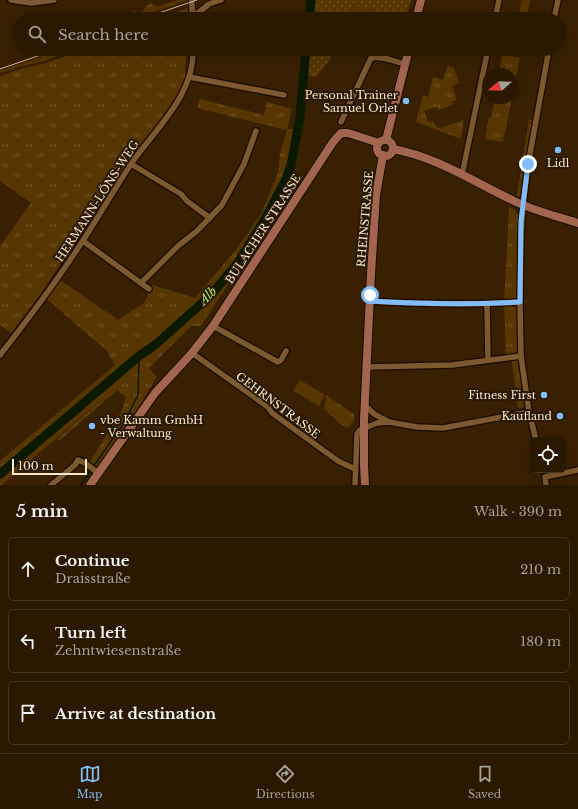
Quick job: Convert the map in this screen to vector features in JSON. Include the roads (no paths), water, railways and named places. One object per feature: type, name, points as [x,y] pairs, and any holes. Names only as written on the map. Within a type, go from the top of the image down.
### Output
[{"type":"street","points":[[11,0],[31,3],[54,0]]},
{"type":"street","points":[[192,0],[192,12]]},
{"type":"street","points":[[199,12],[209,4],[221,0]]},
{"type":"street","points":[[418,12],[421,0]]},
{"type":"street","points":[[496,12],[499,0]]},
{"type":"street","points":[[555,12],[558,0]]},
{"type":"street","name":"HERMANN-LÖNS-WEG","points":[[0,355],[44,298],[83,242],[131,164],[172,110],[189,76],[192,56]]},
{"type":"street","points":[[393,149],[390,154],[383,155],[378,152],[407,56]]},
{"type":"street","points":[[463,170],[487,56]]},
{"type":"street","points":[[535,437],[529,412],[521,356],[521,235],[528,164],[548,56]]},
{"type":"street","points":[[340,122],[371,58],[381,58],[405,64]]},
{"type":"street","points":[[189,76],[284,95]]},
{"type":"street","points":[[141,283],[222,205],[244,164],[256,131]]},
{"type":"street","name":"BULACHER STRASSE","points":[[90,485],[96,471],[155,393],[192,353],[213,326],[338,136],[341,133],[348,133],[381,144]]},
{"type":"street","points":[[381,144],[391,143],[393,149]]},
{"type":"street","points":[[393,149],[418,154],[445,165],[523,205],[549,215],[578,223]]},
{"type":"street","name":"RHEINSTRASSE","points":[[365,485],[364,429],[370,301],[376,195],[383,155]]},
{"type":"street","points":[[131,164],[181,194],[187,201],[210,218]]},
{"type":"street","points":[[83,242],[149,288]]},
{"type":"street","points":[[370,301],[415,304],[487,304],[520,302]]},
{"type":"street","points":[[487,304],[488,360]]},
{"type":"street","points":[[213,326],[278,362],[281,360],[286,351]]},
{"type":"street","name":"GEHRNSTRASSE","points":[[192,353],[338,461],[355,469]]},
{"type":"street","points":[[367,367],[452,365],[521,356]]},
{"type":"street","points":[[365,406],[374,414],[389,422]]},
{"type":"street","points":[[364,429],[377,423],[389,422],[417,427],[443,428],[529,412]]},
{"type":"street","name":"RHEINSTRASSE","points":[[355,485],[357,434],[360,430],[364,429]]},
{"type":"street","points":[[51,485],[78,460],[96,471]]},
{"type":"street","points":[[545,477],[578,470]]},
{"type":"street","points":[[544,473],[546,485]]},
{"type":"waterway","name":"Alb","points":[[310,12],[311,0]]},
{"type":"waterway","name":"Alb","points":[[0,474],[139,356],[155,345],[211,295],[237,264],[266,217],[285,181],[291,165],[300,117],[305,56]]},
{"type":"waterway","points":[[93,467],[124,423],[138,395],[139,356]]},
{"type":"waterway","points":[[81,485],[91,470]]},
{"type":"tram line","points":[[162,12],[197,0]]},
{"type":"tram line","points":[[0,69],[38,56]]},
{"type":"place","name":"Personal Trainer Samuel Orlet","points":[[406,101]]},
{"type":"place","name":"Lidl","points":[[558,150]]},
{"type":"place","name":"Fitness First","points":[[544,395]]},
{"type":"place","name":"Kaufland","points":[[560,416]]},
{"type":"place","name":"vbe Kamm GmbH - Verwaltung","points":[[92,426]]}]
